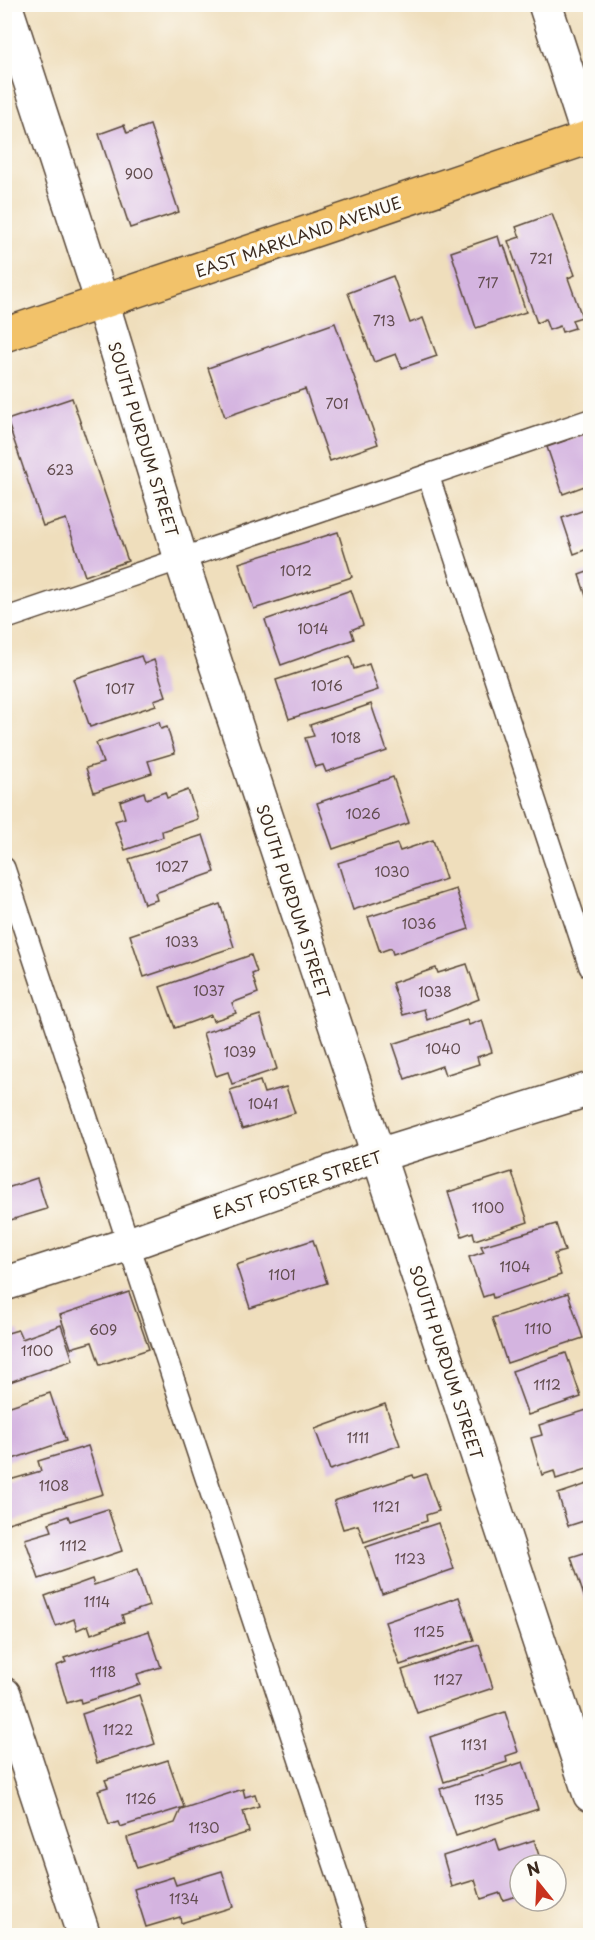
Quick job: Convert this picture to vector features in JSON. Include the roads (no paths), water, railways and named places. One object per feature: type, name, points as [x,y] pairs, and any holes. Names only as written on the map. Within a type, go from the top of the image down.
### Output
[{"type":"main road","name":"EAST MARKLAND AVENUE","points":[[4,335],[590,139]]},
{"type":"street","name":"SOUTH PURDUM STREET","points":[[5,4],[102,302],[181,559],[591,1795]]},
{"type":"street","points":[[544,4],[590,139]]},
{"type":"street","name":"EAST FOSTER STREET","points":[[4,1284],[129,1244],[379,1155],[591,1089]]},
{"type":"street","points":[[4,1694],[84,1935]]},
{"type":"lane","points":[[4,619],[591,420]]},
{"type":"lane","points":[[428,475],[591,967]]},
{"type":"lane","points":[[4,868],[358,1935]]}]
